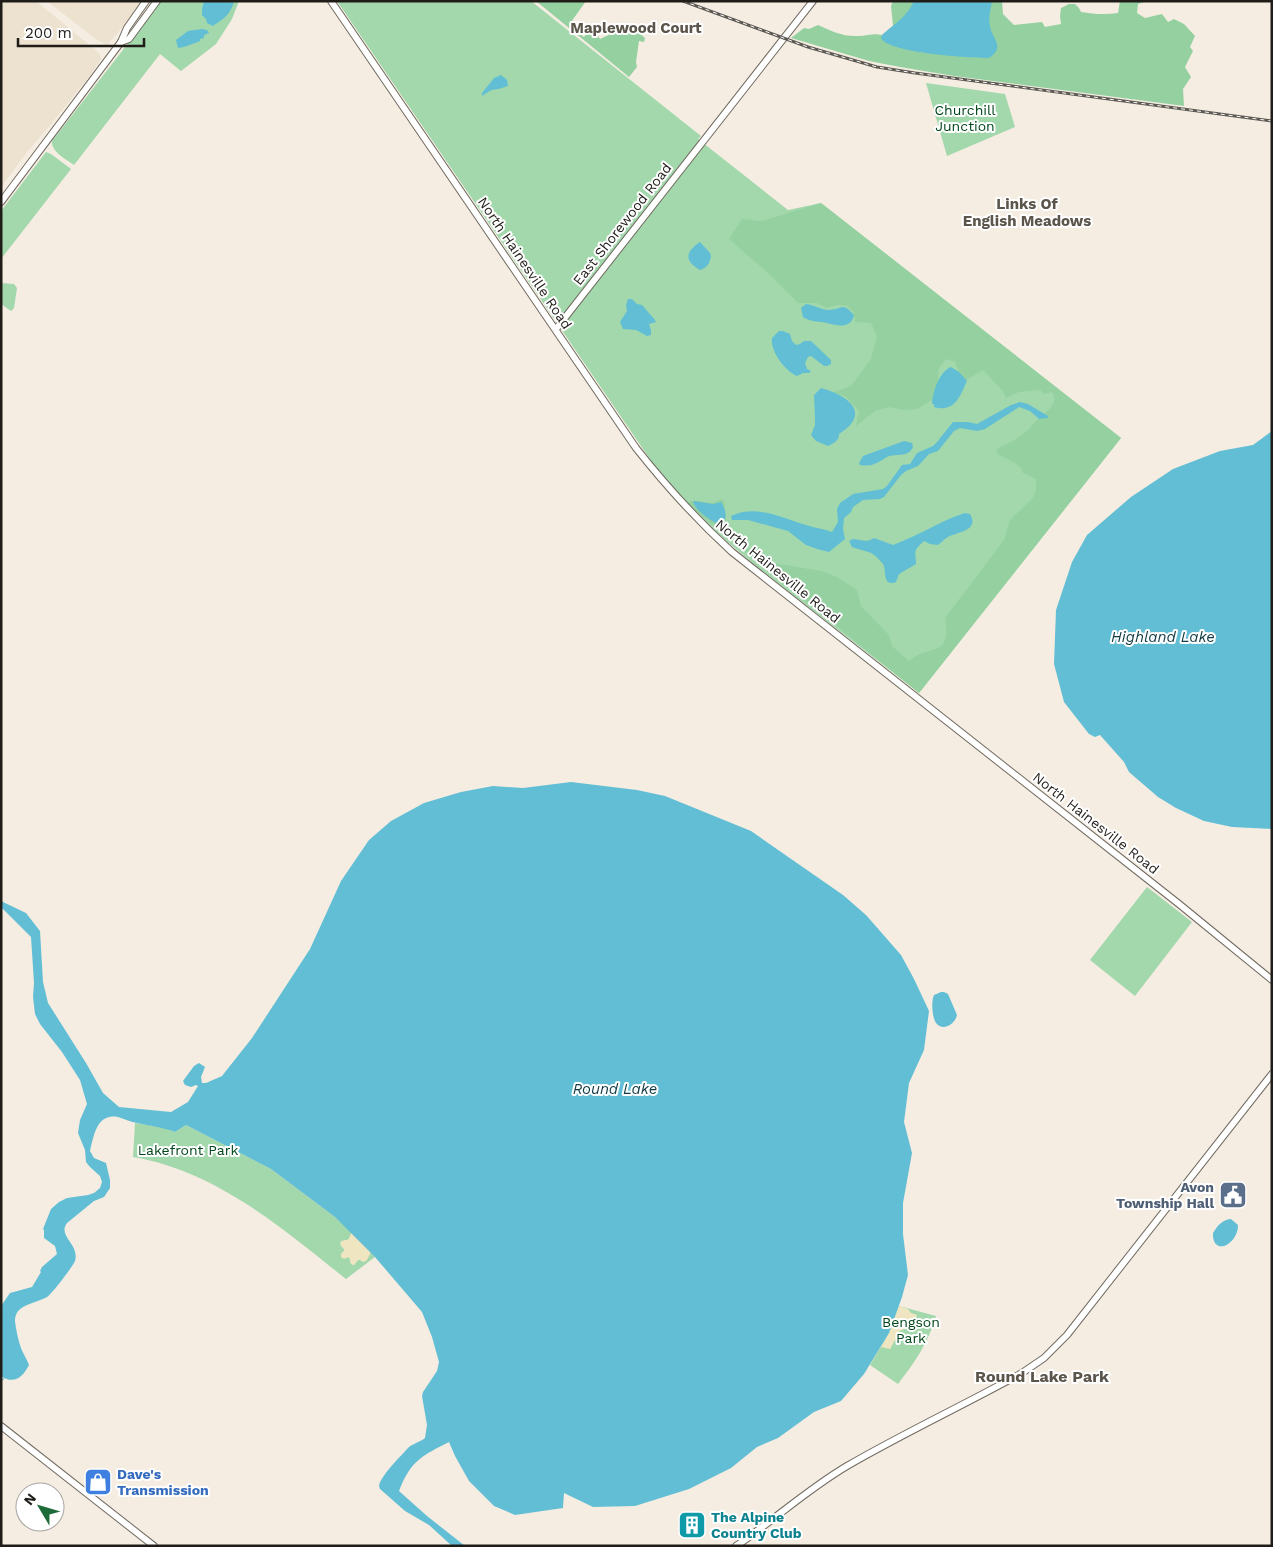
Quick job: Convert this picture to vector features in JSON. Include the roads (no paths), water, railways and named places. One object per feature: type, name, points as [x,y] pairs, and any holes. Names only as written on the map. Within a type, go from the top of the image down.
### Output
[{"type":"main road","points":[[1,202],[121,42],[127,28],[146,1]]},
{"type":"main road","points":[[121,42],[129,39],[157,1]]},
{"type":"main road","name":"North Hainesville Road","points":[[331,1],[636,448],[656,474],[705,528],[732,552],[1166,894],[1272,980]]},
{"type":"main road","name":"East Shorewood Road","points":[[556,329],[813,1]]},
{"type":"main road","points":[[738,1544],[763,1528],[817,1485],[847,1466],[1022,1373],[1044,1358],[1072,1329],[1272,1074]]},
{"type":"main road","points":[[1,1426],[154,1546]]},
{"type":"water","points":[[204,1],[234,1],[223,19],[213,26],[207,23],[202,15]]},
{"type":"water","points":[[914,1],[992,1],[989,23],[997,43],[997,50],[989,58],[966,57],[914,51],[887,43],[881,38],[882,35],[904,16]]},
{"type":"water","points":[[207,30],[209,33],[204,35],[204,38],[178,48],[176,40],[188,31]]},
{"type":"water","points":[[501,75],[507,80],[508,86],[492,90],[482,96],[482,93],[494,78]]},
{"type":"water","points":[[700,242],[711,256],[708,265],[700,270],[691,263],[688,256],[691,249]]},
{"type":"water","points":[[628,299],[632,299],[637,304],[642,305],[655,320],[656,322],[649,324],[651,335],[647,336],[636,330],[623,329],[620,322],[627,311]]},
{"type":"water","points":[[806,304],[826,310],[845,307],[854,315],[850,323],[844,325],[811,321],[803,317],[801,308]]},
{"type":"water","points":[[779,331],[790,334],[792,341],[796,345],[804,341],[811,341],[831,360],[831,364],[824,366],[811,356],[808,357],[805,363],[807,369],[811,371],[809,373],[797,376],[792,373],[779,360],[773,349],[772,338]]},
{"type":"water","points":[[951,367],[959,372],[967,381],[956,402],[947,408],[934,407],[934,404],[932,404],[937,382],[943,373]]},
{"type":"water","points":[[821,388],[840,395],[847,400],[855,412],[854,419],[849,426],[839,434],[836,442],[828,446],[816,441],[811,435],[815,425],[814,395]]},
{"type":"water","points":[[1020,402],[1028,404],[1048,416],[1048,418],[1039,419],[1030,411],[1019,407],[985,429],[977,431],[960,428],[954,431],[938,451],[929,454],[918,466],[901,475],[884,497],[863,500],[853,507],[851,512],[844,518],[843,529],[845,539],[829,552],[806,545],[788,531],[748,520],[732,520],[731,516],[750,511],[769,513],[832,532],[838,522],[837,509],[840,503],[853,494],[883,489],[902,465],[910,464],[917,453],[933,446],[953,422],[977,424]]},
{"type":"water","name":"Highland Lake","points":[[1272,431],[1272,829],[1232,827],[1204,821],[1158,797],[1129,772],[1124,762],[1100,735],[1095,737],[1089,734],[1064,702],[1054,664],[1056,610],[1072,562],[1087,535],[1131,497],[1173,469],[1220,451],[1253,445]]},
{"type":"water","points":[[904,441],[912,443],[913,447],[908,453],[887,457],[872,465],[860,465],[859,463],[863,456]]},
{"type":"water","points":[[694,501],[713,504],[721,502],[725,511],[724,521],[719,525],[711,520],[698,509]]},
{"type":"water","points":[[965,513],[970,514],[972,524],[970,527],[948,537],[938,545],[924,541],[916,550],[916,564],[899,574],[896,582],[892,583],[887,580],[883,564],[876,556],[852,547],[849,541],[853,539],[866,541],[874,538],[893,545]]},
{"type":"water","name":"Round Lake","points":[[571,782],[637,790],[665,796],[751,831],[843,895],[866,915],[901,955],[929,1011],[924,1050],[909,1083],[904,1122],[912,1153],[903,1203],[903,1234],[908,1275],[889,1333],[864,1374],[841,1401],[814,1412],[778,1438],[757,1447],[731,1468],[689,1489],[635,1506],[593,1507],[564,1493],[563,1508],[515,1515],[494,1506],[469,1481],[449,1442],[418,1460],[408,1472],[399,1491],[465,1546],[452,1546],[429,1525],[405,1511],[379,1486],[387,1472],[408,1448],[425,1438],[427,1425],[422,1396],[437,1371],[439,1362],[422,1312],[375,1257],[335,1217],[271,1169],[186,1125],[175,1132],[118,1117],[105,1118],[101,1122],[93,1138],[90,1151],[94,1158],[106,1163],[110,1188],[104,1197],[94,1201],[67,1223],[65,1232],[76,1255],[75,1261],[50,1295],[26,1305],[18,1311],[15,1321],[17,1335],[29,1365],[21,1376],[14,1380],[1,1376],[1,1306],[10,1293],[32,1287],[42,1267],[57,1254],[55,1246],[44,1238],[43,1229],[51,1209],[67,1198],[94,1193],[100,1188],[102,1182],[100,1176],[86,1162],[85,1150],[78,1133],[80,1120],[87,1104],[80,1080],[62,1052],[40,1024],[35,1014],[31,937],[1,907],[1,899],[3,902],[26,913],[40,931],[43,982],[48,1003],[103,1093],[119,1107],[171,1112],[188,1102],[198,1086],[191,1087],[185,1085],[183,1081],[194,1066],[199,1063],[205,1067],[201,1077],[202,1083],[222,1076],[252,1038],[310,949],[341,881],[369,840],[391,821],[424,803],[461,792],[493,786],[523,788]]},
{"type":"water","points":[[941,992],[948,994],[957,1015],[951,1024],[945,1027],[939,1026],[936,1023],[933,1013],[932,1001],[934,995]]},
{"type":"water","points":[[1231,1219],[1238,1225],[1234,1238],[1225,1246],[1216,1245],[1213,1233],[1220,1223]]},
{"type":"waterway","points":[[1,1382],[4,1378]]},
{"type":"railway","points":[[683,1],[808,47],[877,67],[1272,121]]},
{"type":"place","name":"Avon Township Hall","points":[[1233,1195]]},
{"type":"place","name":"Dave's Transmission","points":[[98,1482]]},
{"type":"place","name":"The Alpine Country Club","points":[[692,1525]]},
{"type":"district","name":"Maplewood Court","points":[[636,28]]},
{"type":"district","name":"Links Of English Meadows","points":[[1027,212]]},
{"type":"district","name":"Round Lake Park","points":[[1042,1376]]},
{"type":"park label","name":"Churchill Junction","points":[[965,118]]},
{"type":"park label","name":"Lakefront Park","points":[[188,1150]]},
{"type":"park label","name":"Bengson Park","points":[[911,1330]]}]
